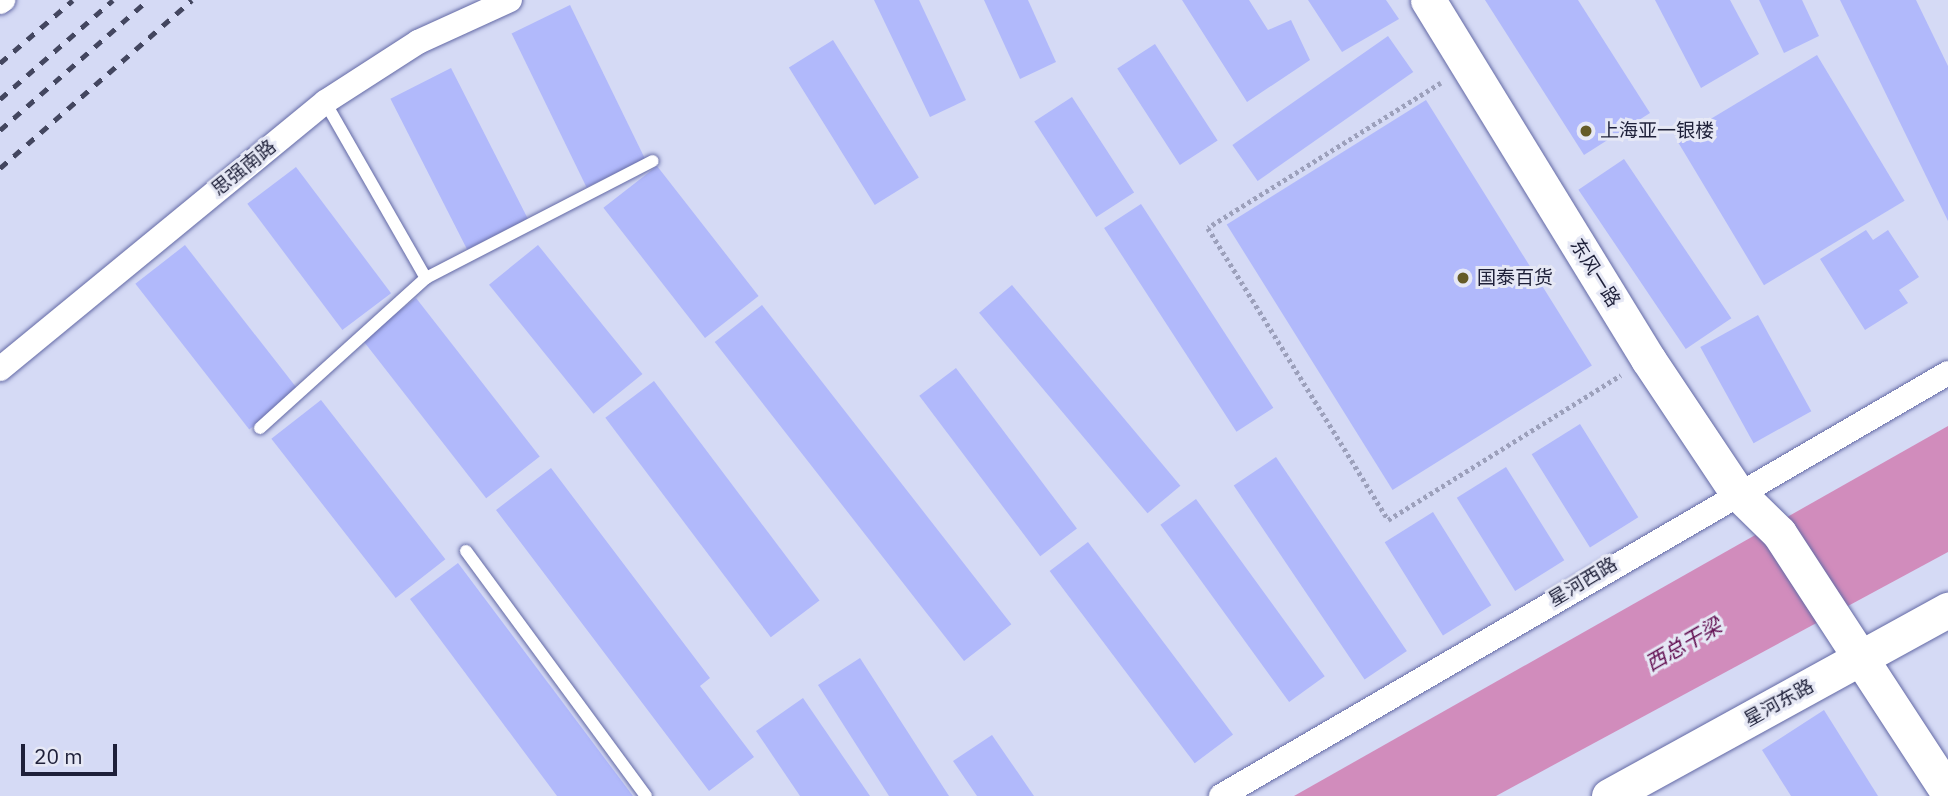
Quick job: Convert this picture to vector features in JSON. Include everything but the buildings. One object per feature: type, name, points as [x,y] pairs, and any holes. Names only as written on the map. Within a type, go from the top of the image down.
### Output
[{"type":"street","name":"思强南路","points":[[0,369],[325,102],[418,43],[510,0]]},
{"type":"street","name":"东风一路","points":[[1428,0],[1648,359],[1737,491],[1779,533],[1829,617],[1861,658]]},
{"type":"street","name":"星河西路","points":[[1221,796],[1737,491],[1948,373]]},
{"type":"street","name":"星河东路","points":[[1609,796],[1948,610]]},
{"type":"street","points":[[1861,658],[1948,793]]},
{"type":"lane","points":[[325,102],[426,278]]},
{"type":"lane","points":[[260,428],[426,278],[653,161]]},
{"type":"lane","points":[[466,551],[646,796]]},
{"type":"path","points":[[1468,66],[1208,228],[1388,520],[1648,359]]},
{"type":"water","name":"西总干梁","points":[[1948,426],[1948,552],[1496,796],[1294,796]]},
{"type":"railway","points":[[0,63],[73,0]]},
{"type":"railway","points":[[0,99],[113,0]]},
{"type":"railway","points":[[0,130],[148,0]]},
{"type":"railway","points":[[0,168],[192,0]]},
{"type":"place","name":"上海亚一银楼","points":[[1586,131]]},
{"type":"place","name":"国泰百货","points":[[1463,278]]}]
